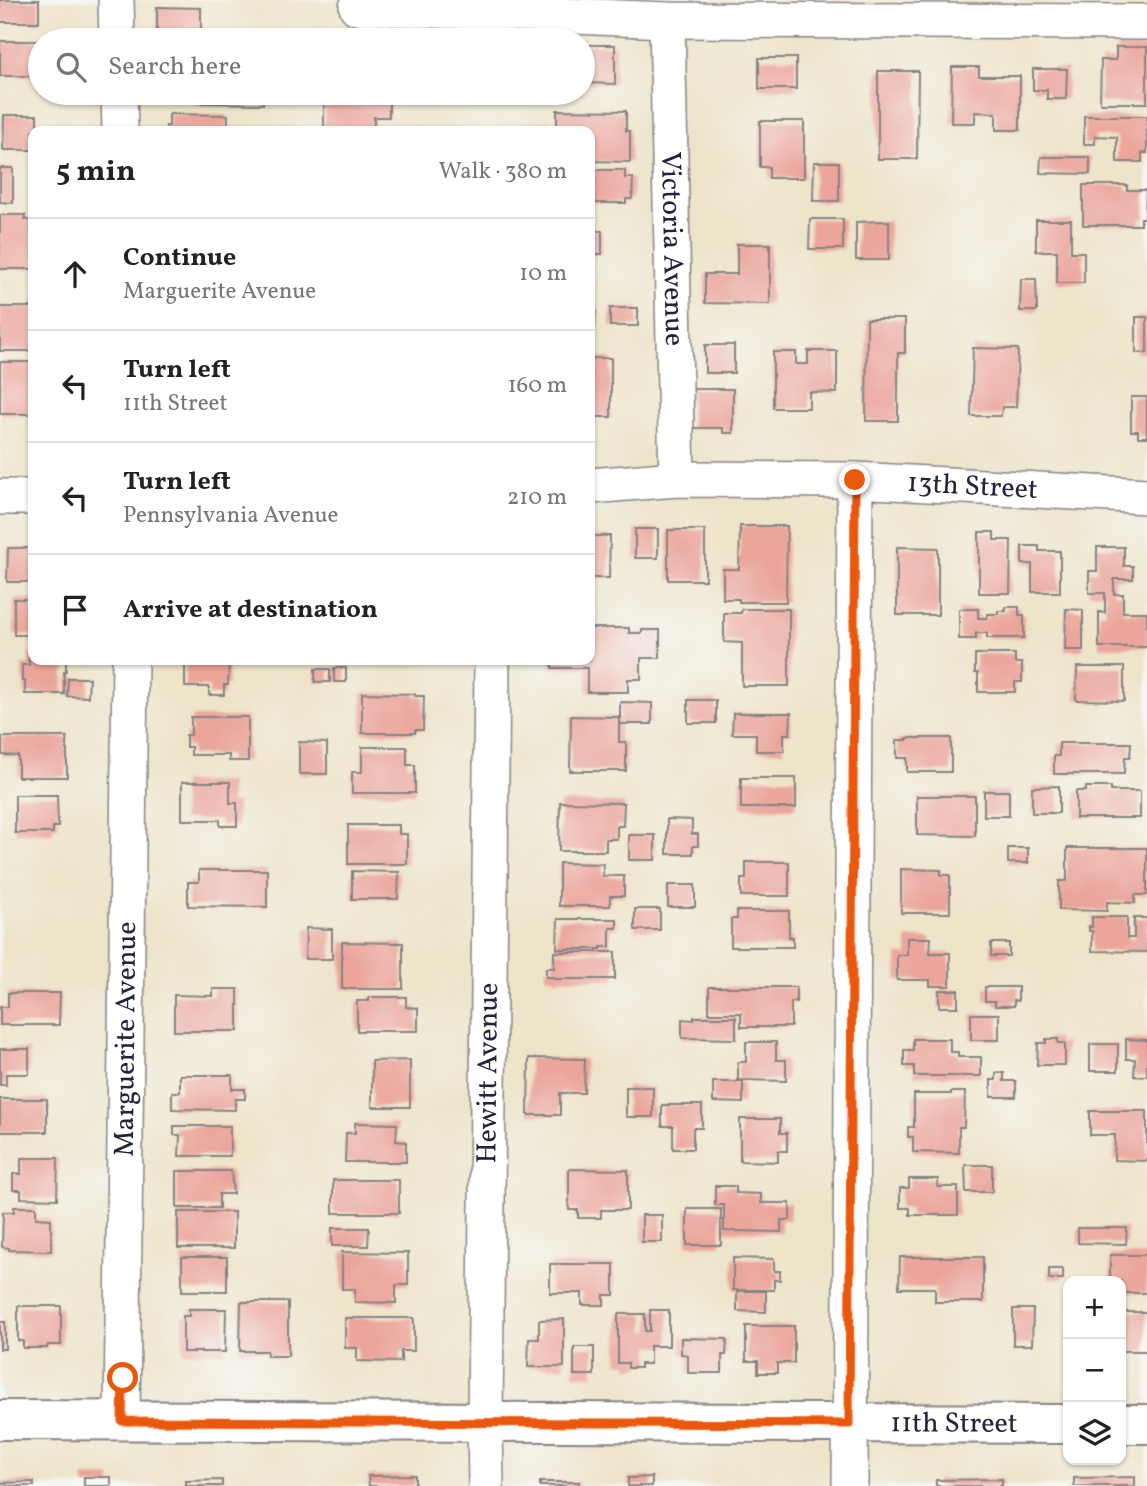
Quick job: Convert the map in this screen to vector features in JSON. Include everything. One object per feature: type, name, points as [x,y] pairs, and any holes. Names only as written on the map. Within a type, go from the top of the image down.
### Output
[{"type":"main road","name":"11th Street","points":[[0,1420],[1063,1424]]},
{"type":"main road","points":[[1126,1424],[1147,1424]]},
{"type":"street","points":[[116,0],[117,28]]},
{"type":"street","points":[[357,7],[667,20],[1147,22]]},
{"type":"street","name":"Victoria Avenue","points":[[667,20],[677,479]]},
{"type":"street","points":[[119,105],[120,126]]},
{"type":"street","name":"13th Street","points":[[595,486],[677,479],[855,480],[1147,496]]},
{"type":"street","points":[[850,1486],[855,480]]},
{"type":"street","points":[[0,497],[28,497]]},
{"type":"street","name":"Marguerite Avenue","points":[[122,1421],[130,665]]},
{"type":"street","name":"Hewitt Avenue","points":[[486,1486],[492,665]]},
{"type":"building","points":[[0,0],[39,0],[39,22],[0,22]]},
{"type":"building","points":[[157,7],[201,8],[201,28],[157,28]]},
{"type":"building","points":[[0,41],[28,41],[28,76],[0,76]]},
{"type":"building","points":[[595,45],[615,45],[615,84],[595,83]]},
{"type":"building","points":[[1116,47],[1147,47],[1147,103],[1100,103],[1101,60],[1116,60]]},
{"type":"building","points":[[759,58],[796,58],[796,89],[759,89]]},
{"type":"building","points":[[952,67],[979,67],[979,76],[1020,76],[1020,130],[996,130],[996,113],[975,112],[975,123],[951,123]]},
{"type":"building","points":[[1033,69],[1067,69],[1066,99],[1047,99],[1047,90],[1033,90]]},
{"type":"building","points":[[878,71],[918,71],[917,159],[878,159]]},
{"type":"building","points":[[324,105],[389,105],[389,117],[374,117],[374,126],[324,126]]},
{"type":"building","points":[[557,110],[626,111],[626,131],[630,131],[630,162],[595,161],[595,126],[557,126]]},
{"type":"building","points":[[169,114],[228,115],[228,126],[169,126]]},
{"type":"building","points":[[4,115],[37,115],[37,126],[28,126],[28,150],[3,150]]},
{"type":"building","points":[[1084,116],[1147,116],[1147,153],[1142,153],[1142,162],[1117,162],[1117,137],[1095,136],[1095,144],[1084,144]]},
{"type":"building","points":[[760,121],[804,121],[804,178],[769,178],[769,167],[760,167]]},
{"type":"building","points":[[1041,157],[1090,157],[1090,174],[1040,173]]},
{"type":"building","points":[[814,162],[839,162],[839,201],[813,201]]},
{"type":"building","points":[[0,168],[13,168],[13,203],[0,202]]},
{"type":"building","points":[[595,170],[625,170],[625,178],[633,178],[632,199],[626,199],[626,203],[595,203]]},
{"type":"building","points":[[1083,185],[1127,185],[1127,190],[1146,190],[1145,218],[1141,218],[1141,225],[1083,225]]},
{"type":"building","points":[[0,215],[25,215],[25,220],[28,220],[28,269],[0,269]]},
{"type":"building","points":[[810,219],[843,219],[843,249],[809,249]]},
{"type":"building","points":[[1036,220],[1071,220],[1071,252],[1084,252],[1084,283],[1057,283],[1057,251],[1036,251]]},
{"type":"building","points":[[889,221],[889,260],[856,260],[856,222]]},
{"type":"building","points":[[595,231],[602,231],[602,254],[595,254]]},
{"type":"building","points":[[737,244],[770,244],[770,304],[705,303],[705,274],[737,274]]},
{"type":"building","points":[[1021,279],[1036,279],[1037,311],[1020,311]]},
{"type":"building","points":[[0,307],[28,307],[28,351],[0,351]]},
{"type":"building","points":[[610,308],[638,308],[638,326],[610,326]]},
{"type":"building","points":[[1136,317],[1147,317],[1147,353],[1136,353]]},
{"type":"building","points":[[867,319],[905,319],[905,353],[898,353],[898,421],[866,421]]},
{"type":"building","points":[[705,345],[734,345],[734,373],[705,373]]},
{"type":"building","points":[[973,348],[1018,349],[1016,407],[1002,407],[1001,416],[971,416]]},
{"type":"building","points":[[808,351],[837,351],[837,393],[809,392],[809,408],[773,408],[773,352],[796,352],[796,364],[808,364]]},
{"type":"building","points":[[595,358],[611,358],[611,417],[595,417]]},
{"type":"building","points":[[0,362],[28,362],[28,414],[0,414]]},
{"type":"building","points":[[691,389],[733,389],[733,433],[723,433],[723,428],[691,428]]},
{"type":"building","points":[[1131,397],[1147,397],[1147,437],[1138,437],[1138,431],[1131,431]]},
{"type":"building","points":[[740,526],[787,526],[786,602],[739,602],[739,599],[723,599],[723,569],[739,569]]},
{"type":"building","points":[[635,529],[658,529],[658,558],[635,558]]},
{"type":"building","points":[[668,530],[705,530],[705,580],[668,580]]},
{"type":"building","points":[[979,532],[994,532],[994,540],[1011,540],[1010,593],[979,593]]},
{"type":"building","points":[[595,536],[610,536],[609,578],[595,578]]},
{"type":"building","points":[[1022,546],[1039,546],[1039,551],[1060,551],[1060,592],[1032,592],[1032,564],[1022,564]]},
{"type":"building","points":[[897,547],[938,548],[938,615],[897,615]]},
{"type":"building","points":[[1097,547],[1124,547],[1124,566],[1133,566],[1133,579],[1114,579],[1114,594],[1123,594],[1123,612],[1147,612],[1147,647],[1099,647],[1099,612],[1105,613],[1105,593],[1089,593],[1089,571],[1097,571]]},
{"type":"building","points":[[8,548],[28,548],[28,582],[7,582]]},
{"type":"building","points":[[14,599],[28,599],[28,635],[14,635]]},
{"type":"building","points":[[1006,607],[1019,607],[1019,615],[1024,615],[1024,638],[987,638],[987,633],[976,633],[976,639],[959,639],[959,609],[978,609],[978,618],[987,618],[987,614],[1006,611]]},
{"type":"building","points":[[742,609],[789,609],[789,686],[742,686],[742,643],[724,642],[724,613],[741,613]]},
{"type":"building","points":[[1066,609],[1083,610],[1083,650],[1065,650]]},
{"type":"building","points":[[595,628],[629,628],[629,633],[660,630],[660,658],[641,658],[641,679],[628,679],[628,692],[587,692],[587,668],[552,668],[552,665],[595,665]]},
{"type":"building","points":[[975,654],[1015,654],[1015,663],[1022,663],[1022,682],[1015,682],[1015,692],[978,692]]},
{"type":"building","points":[[22,665],[66,665],[64,694],[25,694]]},
{"type":"building","points":[[185,665],[229,665],[228,685],[224,685],[224,695],[209,695],[209,687],[185,687]]},
{"type":"building","points":[[1077,667],[1124,667],[1124,701],[1076,700]]},
{"type":"building","points":[[334,668],[346,668],[346,682],[334,682]]},
{"type":"building","points":[[315,669],[330,669],[330,682],[315,682]]},
{"type":"building","points":[[68,678],[89,678],[88,697],[67,696]]},
{"type":"building","points":[[362,693],[424,696],[423,730],[415,730],[415,733],[362,733]]},
{"type":"building","points":[[688,700],[716,700],[716,723],[688,723]]},
{"type":"building","points":[[620,702],[652,703],[652,724],[620,724]]},
{"type":"building","points":[[733,713],[791,713],[790,734],[784,734],[784,751],[756,751],[756,734],[732,734]]},
{"type":"building","points":[[571,716],[619,717],[619,742],[626,742],[626,771],[570,771]]},
{"type":"building","points":[[191,717],[248,717],[248,761],[229,761],[229,755],[191,755],[191,747],[186,747],[186,735],[191,735]]},
{"type":"building","points":[[2,737],[67,737],[67,777],[18,777],[18,756],[2,755]]},
{"type":"building","points":[[951,738],[951,772],[907,772],[907,758],[897,758],[897,740]]},
{"type":"building","points":[[299,742],[327,743],[327,774],[299,774]]},
{"type":"building","points":[[1059,743],[1131,743],[1130,757],[1125,757],[1124,774],[1054,774],[1054,756],[1059,756]]},
{"type":"building","points":[[362,747],[407,747],[407,765],[415,765],[415,793],[352,793],[352,772],[362,772]]},
{"type":"building","points":[[741,778],[796,778],[796,808],[741,808]]},
{"type":"building","points":[[182,782],[230,782],[230,803],[237,803],[237,826],[220,826],[220,820],[182,820]]},
{"type":"building","points":[[1059,786],[1059,813],[1032,813],[1032,787]]},
{"type":"building","points":[[1086,787],[1111,787],[1111,791],[1140,791],[1140,818],[1076,818],[1076,791],[1086,791]]},
{"type":"building","points":[[984,791],[1009,791],[1009,816],[984,816]]},
{"type":"building","points":[[15,795],[57,795],[58,827],[53,827],[53,833],[15,833]]},
{"type":"building","points":[[917,796],[975,796],[975,836],[917,835]]},
{"type":"building","points":[[560,802],[624,803],[623,826],[617,826],[617,839],[606,839],[606,851],[559,851]]},
{"type":"building","points":[[667,819],[692,820],[692,834],[698,834],[698,846],[693,846],[693,854],[667,854]]},
{"type":"building","points":[[348,825],[399,825],[399,834],[407,834],[407,864],[348,864]]},
{"type":"building","points":[[629,835],[655,835],[655,860],[629,860]]},
{"type":"building","points":[[1008,848],[1028,848],[1028,863],[1008,863]]},
{"type":"building","points":[[1067,848],[1147,848],[1147,895],[1135,895],[1135,903],[1107,902],[1107,911],[1059,910],[1059,881],[1067,881]]},
{"type":"building","points":[[746,862],[789,862],[789,896],[741,896],[741,879],[746,879]]},
{"type":"building","points":[[559,863],[603,864],[603,876],[624,876],[624,896],[610,896],[610,906],[559,906]]},
{"type":"building","points":[[901,869],[941,870],[941,875],[950,875],[950,913],[901,913]]},
{"type":"building","points":[[199,870],[267,870],[267,907],[188,906],[188,882],[199,882]]},
{"type":"building","points":[[352,871],[399,872],[398,899],[352,899]]},
{"type":"building","points":[[668,885],[695,885],[695,907],[668,907]]},
{"type":"building","points":[[635,909],[660,909],[660,930],[635,930]]},
{"type":"building","points":[[737,911],[789,911],[789,937],[793,937],[793,947],[731,947],[731,919],[737,919]]},
{"type":"building","points":[[1092,917],[1127,917],[1127,938],[1134,938],[1134,918],[1147,918],[1147,952],[1092,951],[1092,931],[1089,931],[1089,926],[1092,927]]},
{"type":"building","points":[[558,919],[617,919],[617,928],[610,928],[610,947],[557,949]]},
{"type":"building","points":[[306,928],[332,929],[332,959],[305,959]]},
{"type":"building","points":[[907,938],[931,938],[930,953],[950,953],[950,986],[930,986],[930,980],[897,980],[897,955],[907,955]]},
{"type":"building","points":[[342,942],[403,943],[403,989],[342,989]]},
{"type":"building","points":[[991,943],[1009,943],[1009,956],[991,956]]},
{"type":"building","points":[[554,952],[615,952],[615,979],[546,977],[546,968],[554,968]]},
{"type":"building","points":[[709,987],[796,987],[796,1002],[791,1002],[791,1027],[741,1027],[741,1013],[709,1013]]},
{"type":"building","points":[[985,987],[1018,987],[1018,1001],[1014,1000],[1014,1006],[995,1006],[995,1001],[985,1001]]},
{"type":"building","points":[[213,989],[238,989],[238,1031],[174,1031],[174,995],[213,996]]},
{"type":"building","points":[[939,990],[958,990],[958,1007],[939,1007]]},
{"type":"building","points":[[8,993],[60,993],[59,1025],[0,1025],[0,1007],[8,1007]]},
{"type":"building","points":[[369,997],[406,997],[406,1007],[418,1008],[418,1031],[357,1031],[357,1001],[369,1001]]},
{"type":"building","points":[[971,1014],[999,1014],[999,1040],[971,1040]]},
{"type":"building","points":[[694,1017],[736,1017],[736,1039],[682,1038],[682,1019],[694,1020]]},
{"type":"building","points":[[913,1039],[950,1039],[950,1052],[958,1052],[958,1057],[981,1057],[981,1076],[914,1076],[914,1066],[904,1066],[904,1050],[913,1050]]},
{"type":"building","points":[[1046,1039],[1058,1039],[1058,1043],[1065,1043],[1065,1065],[1037,1065],[1038,1043],[1046,1043]]},
{"type":"building","points":[[1126,1039],[1147,1040],[1147,1076],[1134,1076],[1135,1059],[1126,1059]]},
{"type":"building","points":[[746,1042],[776,1042],[776,1060],[786,1060],[786,1081],[738,1080],[738,1062],[746,1062]]},
{"type":"building","points":[[1090,1044],[1118,1044],[1118,1071],[1090,1071]]},
{"type":"building","points":[[0,1049],[29,1049],[29,1074],[6,1074],[6,1085],[0,1085]]},
{"type":"building","points":[[529,1058],[585,1059],[584,1093],[560,1093],[560,1115],[528,1115]]},
{"type":"building","points":[[410,1060],[410,1107],[372,1107],[372,1061]]},
{"type":"building","points":[[996,1073],[1004,1073],[1004,1081],[1016,1081],[1016,1097],[991,1097],[991,1080],[996,1080]]},
{"type":"building","points":[[180,1075],[232,1075],[232,1089],[245,1089],[245,1099],[235,1099],[235,1110],[172,1109],[172,1092],[180,1092]]},
{"type":"building","points":[[713,1082],[743,1082],[743,1103],[713,1102]]},
{"type":"building","points":[[626,1087],[653,1087],[653,1117],[626,1117]]},
{"type":"building","points":[[965,1092],[964,1127],[959,1127],[959,1153],[913,1152],[913,1137],[908,1137],[908,1127],[914,1127],[914,1094]]},
{"type":"building","points":[[0,1099],[47,1099],[47,1132],[0,1132]]},
{"type":"building","points":[[662,1105],[702,1105],[702,1128],[693,1128],[693,1149],[673,1149],[673,1126],[662,1126]]},
{"type":"building","points":[[1090,1111],[1147,1111],[1147,1161],[1114,1160],[1115,1135],[1090,1135]]},
{"type":"building","points":[[740,1119],[780,1119],[780,1133],[787,1133],[787,1151],[778,1151],[778,1162],[740,1161]]},
{"type":"building","points":[[355,1123],[397,1124],[396,1141],[406,1142],[406,1162],[345,1162],[346,1133],[355,1133]]},
{"type":"building","points":[[174,1126],[230,1126],[230,1156],[179,1156],[180,1135],[174,1135]]},
{"type":"building","points":[[21,1158],[58,1158],[57,1199],[21,1198],[21,1190],[13,1190],[13,1174],[21,1174]]},
{"type":"building","points":[[965,1165],[992,1165],[992,1192],[966,1192]]},
{"type":"building","points":[[569,1169],[628,1170],[628,1210],[601,1210],[601,1218],[578,1218],[578,1210],[569,1210]]},
{"type":"building","points":[[177,1171],[231,1171],[233,1194],[219,1194],[219,1208],[177,1208]]},
{"type":"building","points":[[909,1179],[938,1179],[938,1187],[958,1187],[958,1215],[910,1215],[910,1208],[900,1208],[900,1188],[909,1188]]},
{"type":"building","points":[[333,1180],[399,1180],[399,1213],[333,1213]]},
{"type":"building","points":[[715,1186],[736,1186],[736,1193],[761,1194],[761,1203],[790,1203],[790,1220],[781,1220],[781,1232],[724,1231],[724,1205],[715,1205]]},
{"type":"building","points":[[14,1207],[36,1207],[36,1218],[51,1219],[51,1251],[9,1250],[2,1247],[3,1212],[14,1212]]},
{"type":"building","points":[[687,1209],[721,1209],[721,1245],[687,1245]]},
{"type":"building","points":[[178,1212],[234,1212],[234,1248],[178,1248]]},
{"type":"building","points":[[642,1215],[662,1215],[662,1242],[642,1242]]},
{"type":"building","points":[[332,1228],[369,1228],[368,1246],[332,1246]]},
{"type":"building","points":[[1078,1228],[1127,1228],[1126,1244],[1078,1243]]},
{"type":"building","points":[[342,1252],[408,1253],[408,1285],[396,1285],[396,1303],[355,1302],[355,1289],[342,1289]]},
{"type":"building","points":[[1110,1255],[1147,1255],[1147,1293],[1126,1293],[1126,1276],[1110,1276]]},
{"type":"building","points":[[182,1257],[227,1257],[227,1291],[182,1291]]},
{"type":"building","points":[[900,1257],[983,1257],[983,1302],[935,1302],[935,1288],[899,1288]]},
{"type":"building","points":[[733,1258],[774,1259],[774,1271],[780,1271],[780,1280],[774,1280],[774,1290],[733,1290]]},
{"type":"building","points":[[550,1264],[614,1264],[614,1295],[604,1295],[604,1305],[582,1305],[582,1293],[550,1293]]},
{"type":"building","points":[[1049,1269],[1063,1269],[1063,1279],[1049,1279]]},
{"type":"building","points":[[737,1291],[766,1291],[766,1312],[737,1311]]},
{"type":"building","points":[[241,1302],[288,1302],[288,1356],[267,1356],[267,1351],[240,1351]]},
{"type":"building","points":[[18,1306],[61,1306],[61,1345],[23,1348],[23,1341],[18,1341]]},
{"type":"building","points":[[189,1309],[226,1309],[225,1352],[183,1352],[183,1316],[189,1316]]},
{"type":"building","points":[[1013,1309],[1033,1309],[1032,1345],[1013,1345]]},
{"type":"building","points":[[650,1310],[669,1310],[669,1346],[650,1346],[650,1364],[640,1364],[640,1368],[628,1368],[628,1363],[618,1363],[618,1314],[645,1314],[645,1331],[650,1331]]},
{"type":"building","points":[[1126,1312],[1147,1312],[1147,1351],[1126,1351]]},
{"type":"building","points":[[345,1318],[414,1318],[414,1351],[401,1351],[401,1362],[357,1361],[357,1348],[345,1348]]},
{"type":"building","points":[[564,1319],[564,1367],[528,1367],[529,1339],[539,1339],[539,1320]]},
{"type":"building","points":[[0,1322],[5,1322],[5,1349],[0,1349]]},
{"type":"building","points":[[746,1326],[794,1326],[794,1363],[777,1363],[777,1373],[758,1373],[758,1361],[746,1361]]},
{"type":"building","points":[[681,1338],[727,1339],[726,1355],[722,1355],[722,1373],[688,1373],[688,1355],[681,1354]]},
{"type":"building","points":[[574,1347],[594,1347],[594,1375],[574,1375]]},
{"type":"building","points":[[415,1475],[415,1486],[369,1486],[368,1476]]},
{"type":"building","points":[[84,1477],[111,1477],[111,1486],[84,1486]]},
{"type":"building","points":[[652,1477],[652,1486],[628,1486],[628,1478]]},
{"type":"building","points":[[1135,1477],[1135,1486],[1074,1486],[1074,1478]]},
{"type":"building","points":[[1002,1479],[1002,1486],[936,1486],[936,1480]]},
{"type":"building","points":[[222,1480],[222,1486],[186,1486],[186,1481]]},
{"type":"building","points":[[34,1482],[34,1486],[0,1486],[0,1483]]},
{"type":"building","points":[[540,1482],[579,1482],[579,1486],[540,1486]]},
{"type":"route","points":[[123,1378],[122,1421],[849,1424],[855,480]]}]
